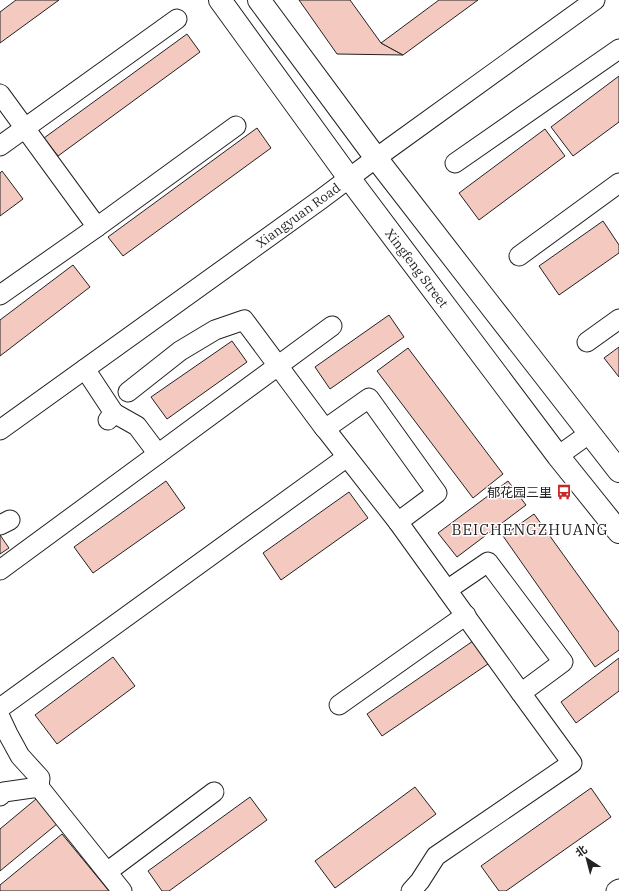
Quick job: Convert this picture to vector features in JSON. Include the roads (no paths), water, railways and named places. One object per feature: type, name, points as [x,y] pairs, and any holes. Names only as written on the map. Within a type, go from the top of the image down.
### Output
[{"type":"main road","name":"Xingfeng Street","points":[[220,0],[349,178],[558,456],[619,532]]},
{"type":"main road","points":[[259,0],[376,158],[619,471]]},
{"type":"street","name":"Xiangyuan Road","points":[[0,430],[314,205],[376,158],[595,0]]},
{"type":"street","points":[[0,146],[177,19]]},
{"type":"street","points":[[455,163],[619,49]]},
{"type":"street","points":[[0,94],[97,227]]},
{"type":"street","points":[[0,295],[236,126]]},
{"type":"street","points":[[519,256],[619,183]]},
{"type":"street","points":[[587,342],[619,319]]},
{"type":"street","points":[[128,392],[180,351],[215,330],[244,320],[323,426],[398,522],[572,763],[436,856],[420,888]]},
{"type":"street","points":[[0,570],[332,326]]},
{"type":"street","points":[[85,369],[111,416],[137,426],[158,454]]},
{"type":"street","points":[[323,426],[325,429],[369,398],[437,493],[398,522]]},
{"type":"street","points":[[558,456],[590,433]]},
{"type":"street","points":[[0,708],[347,457]]},
{"type":"street","points":[[448,590],[488,562],[563,662],[521,693]]},
{"type":"street","points":[[339,705],[466,615]]},
{"type":"street","points":[[0,717],[20,756],[40,778],[39,787],[122,891]]},
{"type":"street","points":[[2,790],[39,787]]},
{"type":"street","points":[[107,872],[214,792]]},
{"type":"place","name":"郁花园三里","points":[[564,492]]},
{"type":"district","name":"BEICHENGZHUANG","points":[[530,530]]}]
